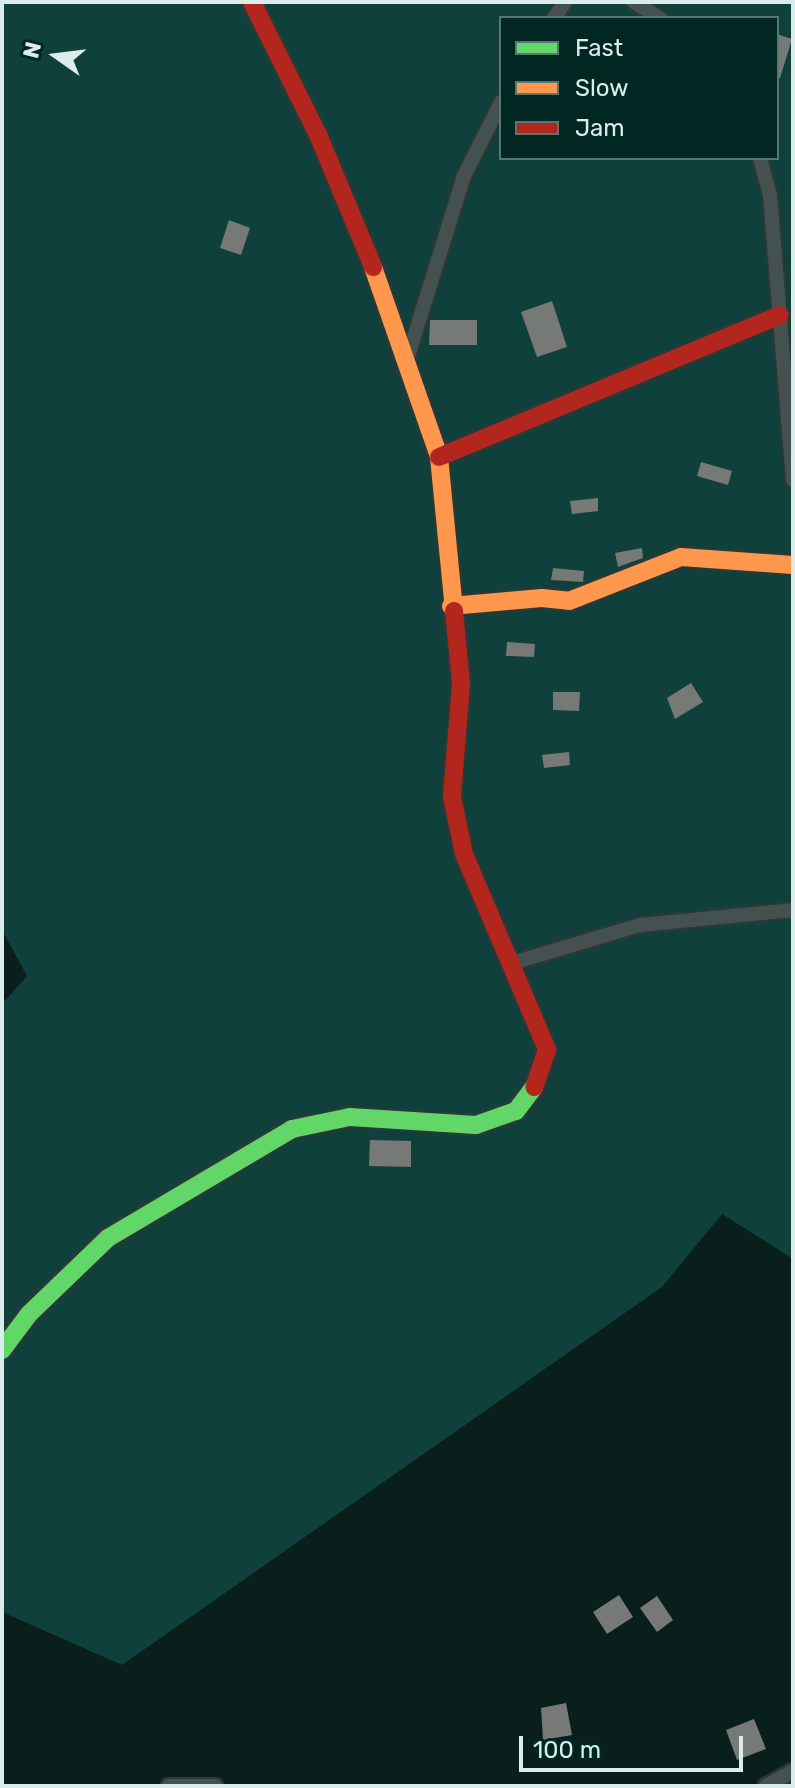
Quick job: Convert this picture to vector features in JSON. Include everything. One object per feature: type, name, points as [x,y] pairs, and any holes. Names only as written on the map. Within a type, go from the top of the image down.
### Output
[{"type":"street","points":[[2,1350],[29,1314],[108,1238],[292,1129],[350,1117],[476,1125],[516,1111],[542,1077],[547,1050],[464,854],[452,797],[461,684],[451,606],[439,457],[319,137],[252,2]]},
{"type":"street","points":[[634,2],[657,16]]},
{"type":"street","points":[[406,363],[464,176],[499,106]]},
{"type":"street","points":[[761,160],[770,195],[793,480]]},
{"type":"street","points":[[439,457],[780,315]]},
{"type":"street","points":[[451,606],[542,598],[569,601],[681,557],[793,565]]},
{"type":"street","points":[[509,964],[640,925],[793,910]]},
{"type":"street","points":[[766,1786],[793,1771]]},
{"type":"street","points":[[169,1786],[215,1786]]},
{"type":"shaded area","points":[[2,2],[793,2],[793,1259],[722,1214],[662,1287],[122,1665],[2,1612],[2,1004],[27,976],[2,930]]},
{"type":"building","points":[[779,35],[792,39],[779,78]]},
{"type":"building","points":[[229,220],[250,228],[241,255],[220,248]]},
{"type":"building","points":[[552,301],[567,347],[537,357],[521,312]]},
{"type":"building","points":[[430,320],[477,320],[477,345],[429,345]]},
{"type":"building","points":[[701,462],[732,471],[728,485],[697,476]]},
{"type":"building","points":[[598,498],[598,511],[572,514],[570,501]]},
{"type":"building","points":[[642,548],[643,558],[618,567],[615,553]]},
{"type":"building","points":[[553,568],[584,571],[583,582],[551,580]]},
{"type":"building","points":[[507,642],[535,644],[534,657],[506,656]]},
{"type":"building","points":[[691,683],[703,702],[675,719],[667,698]]},
{"type":"building","points":[[553,692],[580,692],[579,711],[553,710]]},
{"type":"building","points":[[569,752],[570,765],[544,768],[542,755]]},
{"type":"building","points":[[370,1140],[411,1141],[411,1167],[369,1166]]},
{"type":"building","points":[[619,1595],[633,1617],[607,1634],[593,1612]]},
{"type":"building","points":[[657,1596],[673,1620],[657,1632],[640,1608]]},
{"type":"building","points":[[566,1703],[572,1735],[543,1740],[541,1708]]},
{"type":"building","points":[[754,1719],[766,1749],[737,1760],[726,1730]]},
{"type":"traffic: fast","points":[[2,1350],[29,1314],[108,1238],[292,1129],[350,1117],[476,1125],[516,1111],[534,1087]]},
{"type":"traffic: slow","points":[[373,267],[439,457],[454,611]]},
{"type":"traffic: slow","points":[[451,606],[542,598],[569,601],[681,557],[793,565]]},
{"type":"traffic: jam","points":[[252,2],[319,137],[373,267]]},
{"type":"traffic: jam","points":[[439,457],[780,315]]},
{"type":"traffic: jam","points":[[454,611],[461,684],[452,797],[464,854],[547,1050],[534,1087]]}]
